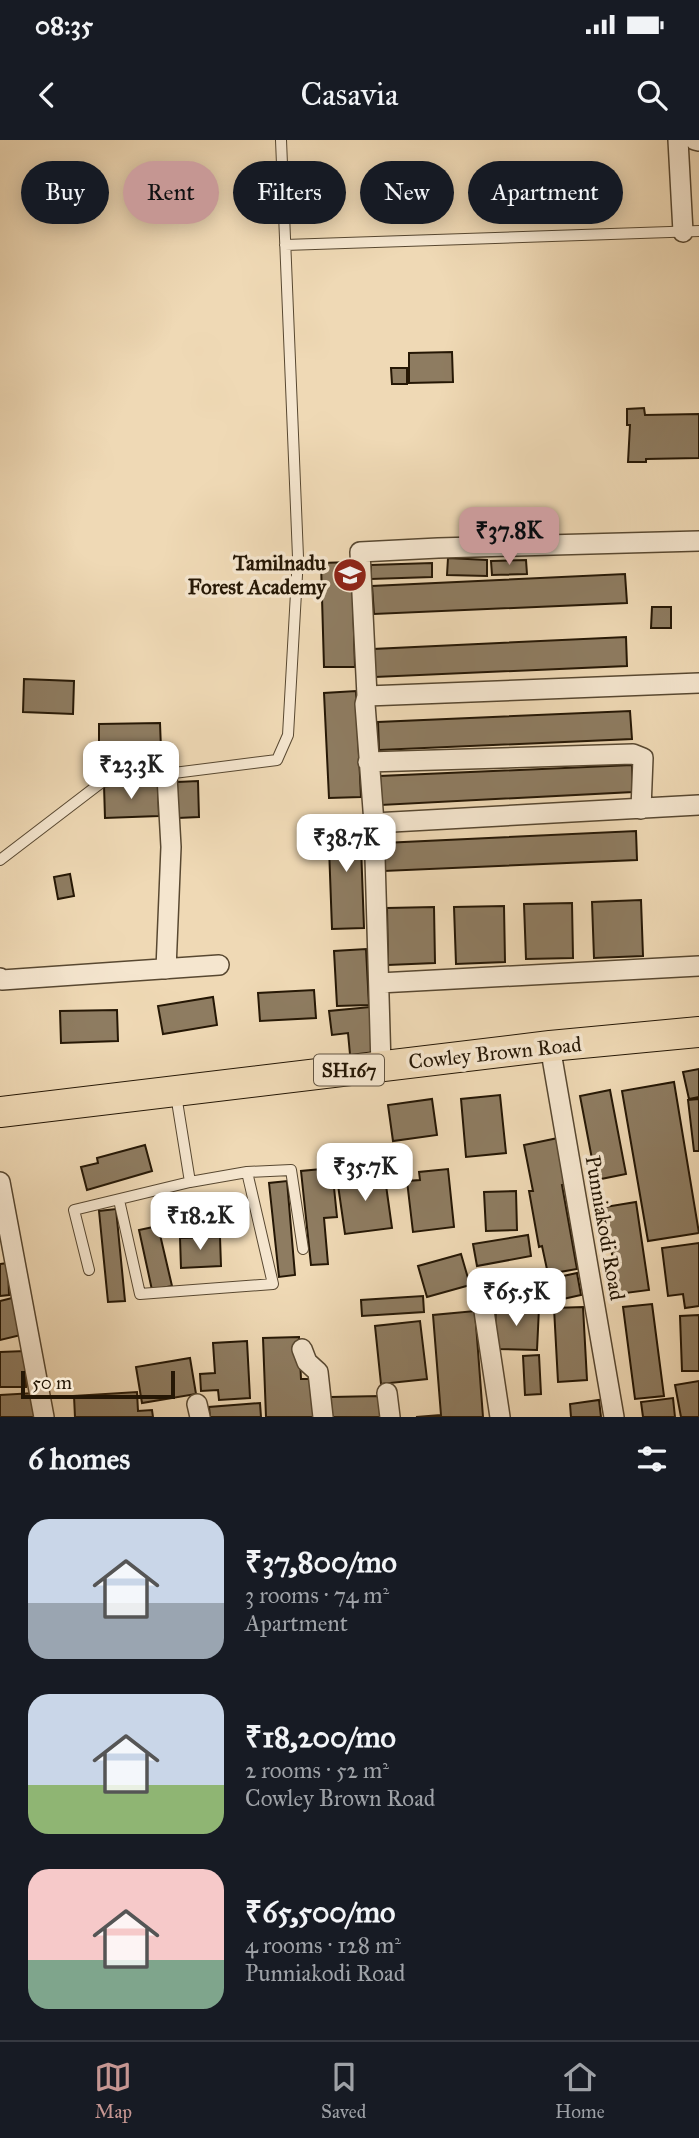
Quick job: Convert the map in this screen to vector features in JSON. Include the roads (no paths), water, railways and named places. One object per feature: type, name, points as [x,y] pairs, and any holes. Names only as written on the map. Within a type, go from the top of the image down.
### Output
[{"type":"main road","name":"Cowley Brown Road","points":[[0,1112],[550,1046],[699,1032]]},
{"type":"street","points":[[678,140],[691,231]]},
{"type":"street","points":[[381,1066],[374,823],[365,704],[367,696],[360,552],[699,541]]},
{"type":"street","points":[[367,696],[699,683]]},
{"type":"street","points":[[368,762],[633,754],[643,758],[641,809]]},
{"type":"street","points":[[166,969],[171,847],[167,776]]},
{"type":"street","points":[[374,823],[699,805]]},
{"type":"street","points":[[0,978],[2,980],[219,965]]},
{"type":"street","points":[[379,984],[699,966]]},
{"type":"street","name":"Punniakodi Road","points":[[550,1046],[614,1417]]},
{"type":"street","points":[[0,1182],[44,1417]]},
{"type":"street","points":[[484,1311],[500,1417]]},
{"type":"street","points":[[302,1349],[307,1362],[318,1372],[323,1417]]},
{"type":"street","points":[[387,1393],[390,1417]]},
{"type":"lane","points":[[0,860],[102,782],[167,776],[277,760],[288,735],[298,556],[281,140]]},
{"type":"lane","points":[[285,244],[691,231]]},
{"type":"lane","points":[[176,1092],[190,1182]]},
{"type":"lane","points":[[89,1270],[74,1210],[190,1182],[247,1172],[291,1170],[303,1249]]},
{"type":"lane","points":[[119,1200],[140,1294],[273,1284],[247,1172]]},
{"type":"place","name":"Tamilnadu Forest Academy","points":[[350,575]]}]
